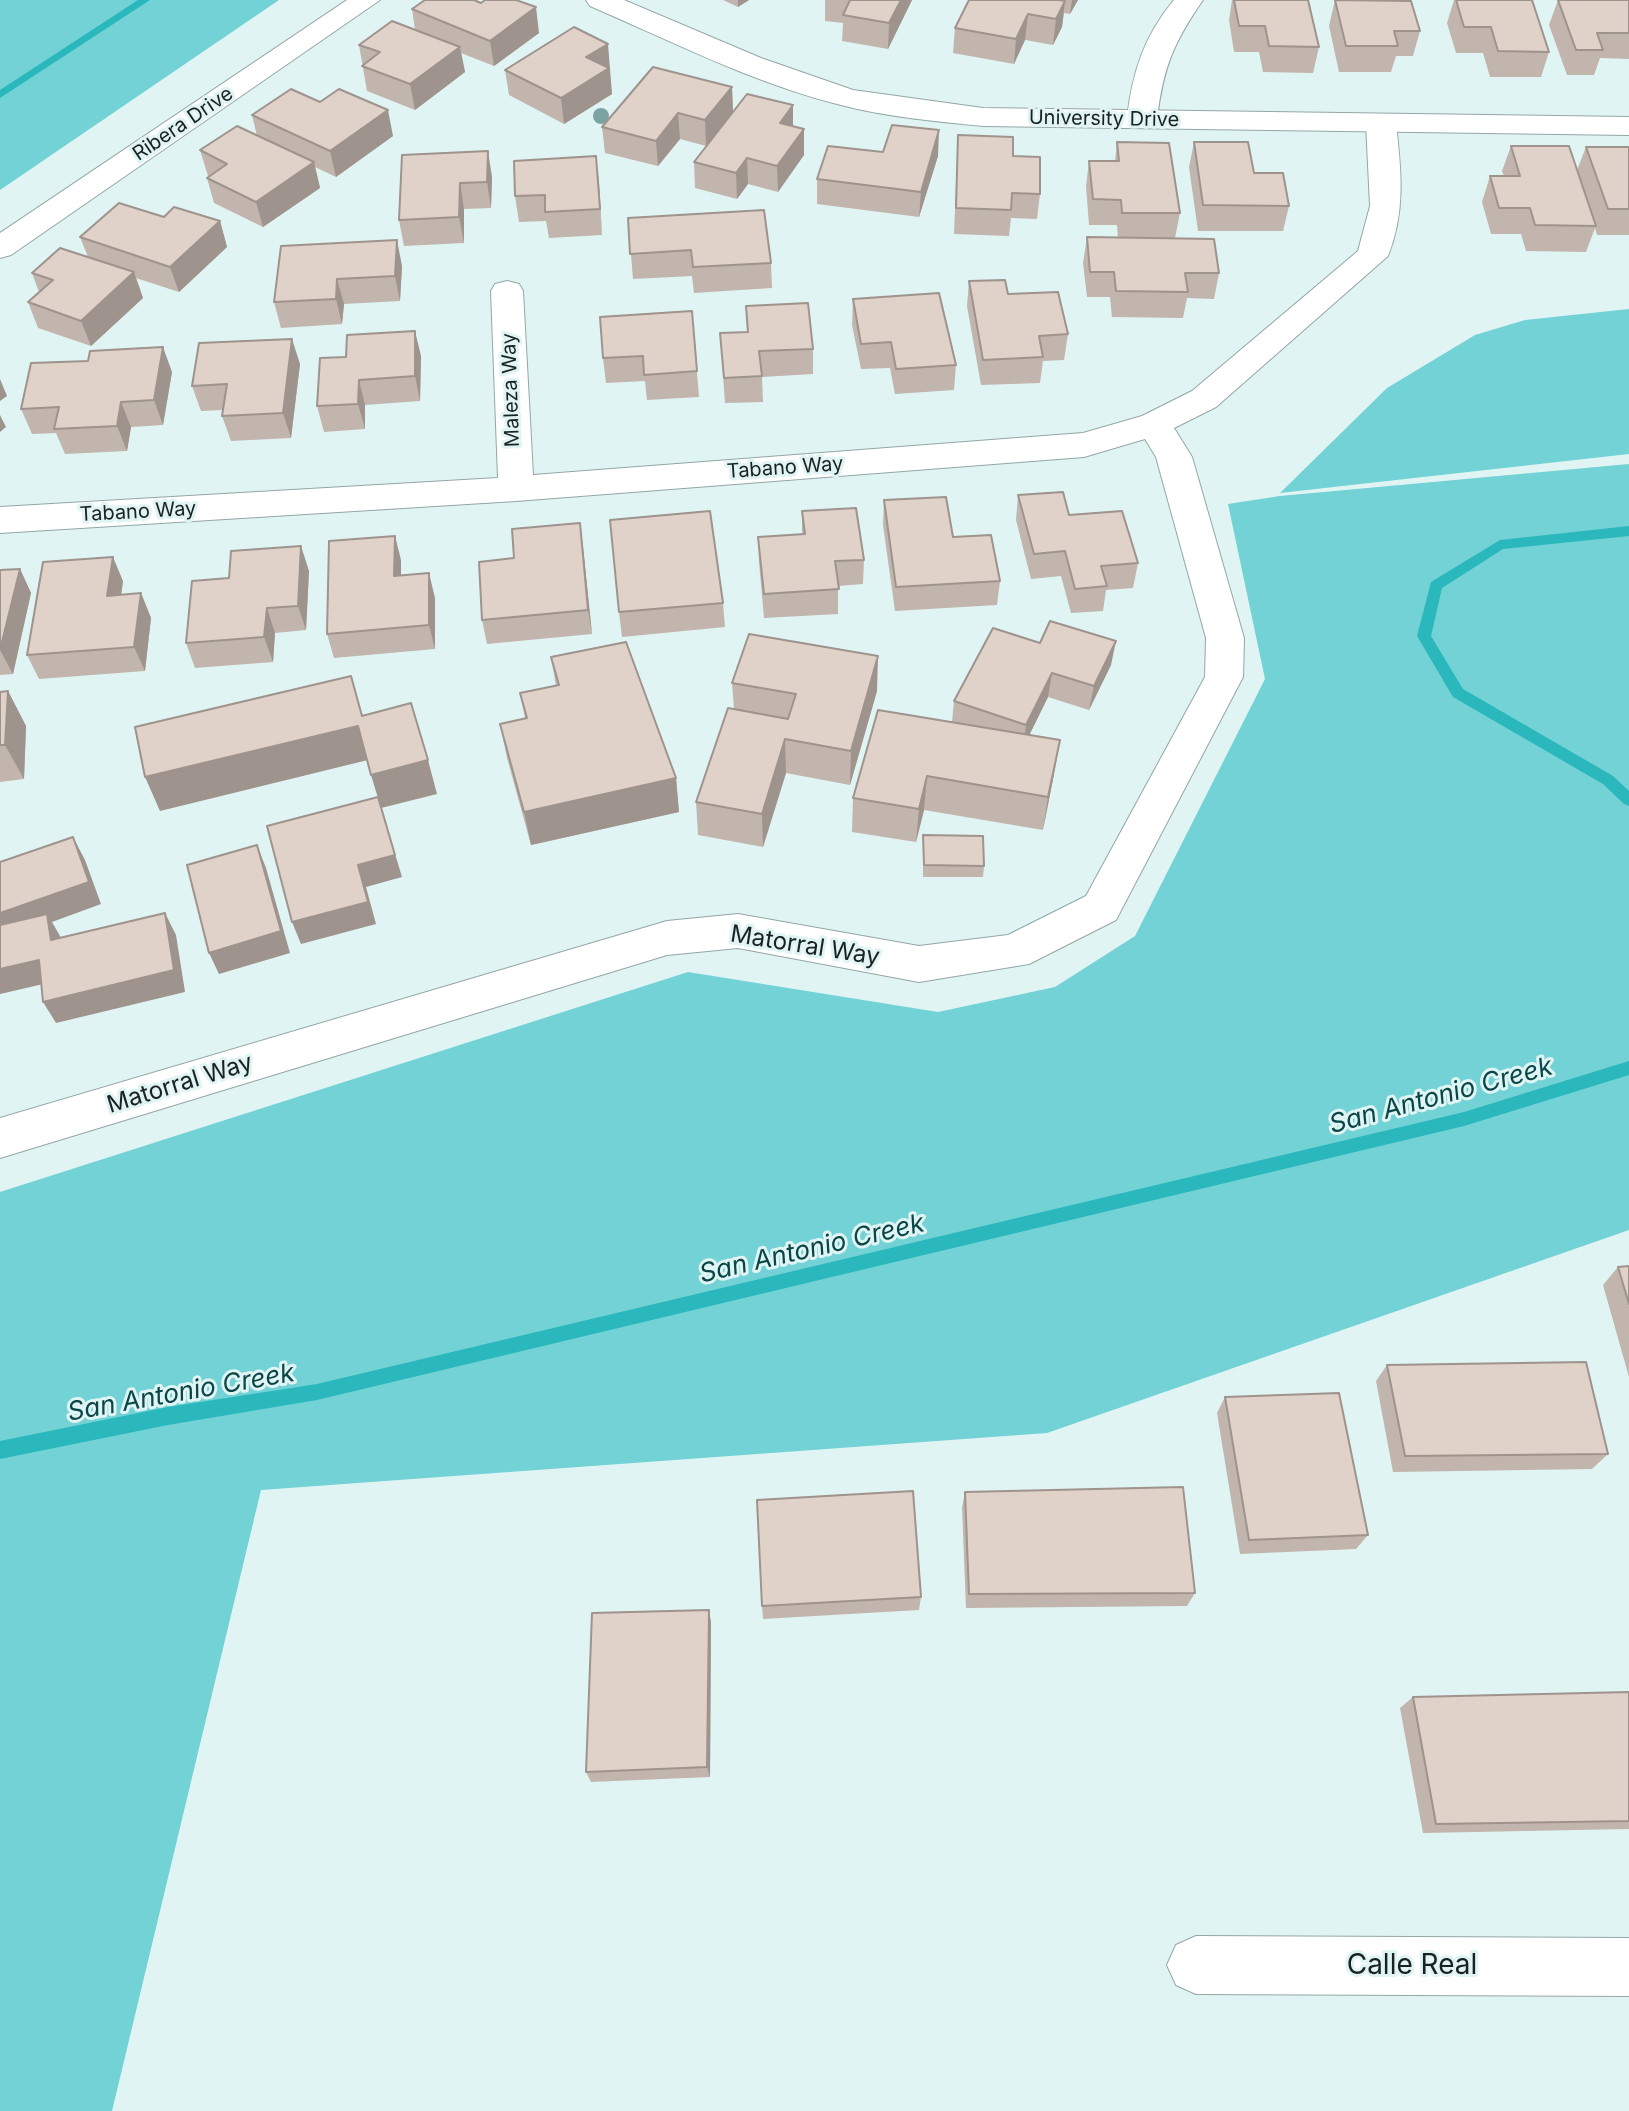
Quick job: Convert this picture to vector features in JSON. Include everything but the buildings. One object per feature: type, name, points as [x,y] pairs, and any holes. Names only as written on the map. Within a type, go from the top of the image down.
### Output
[{"type":"street","name":"Ribera Drive","points":[[0,248],[366,0]]},
{"type":"street","name":"University Drive","points":[[600,0],[749,64],[846,97],[895,107],[983,117],[1629,126]]},
{"type":"street","points":[[1142,119],[1146,74],[1166,27],[1189,0]]},
{"type":"street","name":"Tabano Way","points":[[0,520],[516,489],[1084,445],[1154,424],[1204,399],[1372,256],[1385,229],[1388,194],[1381,123]]},
{"type":"street","name":"Maleza Way","points":[[507,291],[516,489]]},
{"type":"street","name":"Matorral Way","points":[[0,1138],[667,938],[738,931],[919,964],[1014,952],[1101,908],[1224,677],[1225,638],[1174,457],[1154,424]]},
{"type":"street","name":"Calle Real","points":[[1196,1965],[1629,1967]]},
{"type":"shaded area","points":[[0,0],[279,0],[0,190]]},
{"type":"shaded area","points":[[1629,309],[1629,454],[1280,493],[1387,388],[1475,335],[1525,320]]},
{"type":"shaded area","points":[[1629,464],[1629,1230],[1047,1433],[261,1490],[112,2111],[0,2111],[0,1192],[688,972],[938,1012],[1055,987],[1135,936],[1265,679],[1228,504],[1280,496]]},
{"type":"waterway","points":[[0,95],[145,0]]},
{"type":"waterway","name":"San Antonio Creek","points":[[1629,531],[1500,545],[1436,585],[1424,636],[1458,693],[1608,780],[1629,800]]},
{"type":"waterway","name":"San Antonio Creek","points":[[0,1450],[168,1416],[317,1392],[1464,1119],[1629,1068]]}]
